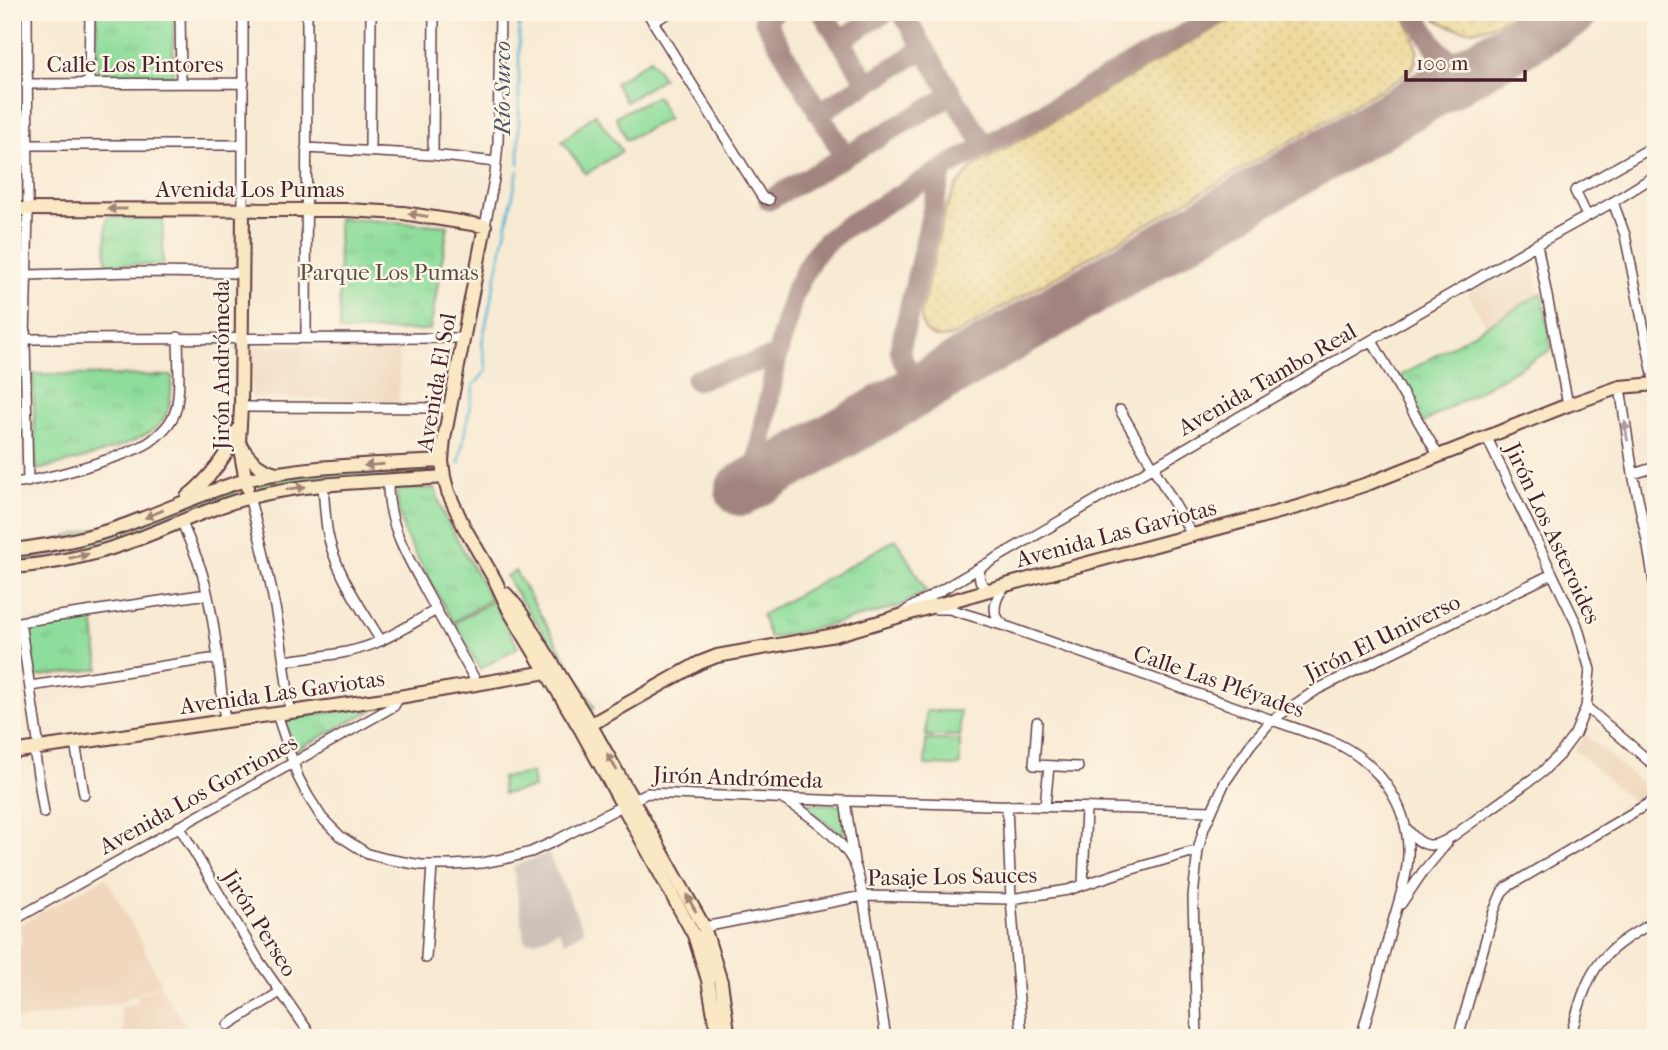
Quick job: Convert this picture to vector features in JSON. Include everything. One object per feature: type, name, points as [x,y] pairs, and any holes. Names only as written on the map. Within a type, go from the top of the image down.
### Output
[{"type":"street","points":[[27,12],[28,209],[25,339],[28,482]]},
{"type":"street","points":[[89,84],[90,12]]},
{"type":"street","points":[[180,12],[181,83]]},
{"type":"street","name":"Jirón Andrómeda","points":[[243,12],[239,443],[245,481],[266,562],[284,661],[283,713],[293,763],[308,796],[322,818],[340,836],[387,863],[482,863],[531,852],[647,793],[1212,811]]},
{"type":"street","points":[[306,338],[307,12]]},
{"type":"street","points":[[370,150],[371,12]]},
{"type":"street","points":[[433,155],[434,12]]},
{"type":"street","name":"Avenida El Sol","points":[[500,12],[496,162],[444,439],[444,477],[464,527],[495,580],[518,608],[628,802],[704,927],[721,982],[729,1038]]},
{"type":"street","points":[[647,12],[759,192],[763,198],[769,200]]},
{"type":"street","points":[[653,22],[670,12]]},
{"type":"street","name":"Calle Los Pintores","points":[[26,84],[244,83]]},
{"type":"street","points":[[27,145],[243,145]]},
{"type":"street","points":[[1587,216],[1575,191],[1656,145]]},
{"type":"street","points":[[306,148],[370,150],[496,162]]},
{"type":"street","name":"Avenida Tambo Real","points":[[897,616],[1656,175]]},
{"type":"street","points":[[1613,202],[1625,234],[1655,384]]},
{"type":"street","name":"Avenida Los Pumas","points":[[12,209],[243,209],[403,213],[485,226]]},
{"type":"street","points":[[1537,244],[1567,405]]},
{"type":"street","points":[[27,275],[242,273]]},
{"type":"street","points":[[12,483],[74,471],[141,447],[159,435],[176,409],[178,337]]},
{"type":"street","points":[[25,339],[464,338]]},
{"type":"street","points":[[1372,341],[1438,455]]},
{"type":"street","name":"Avenida Las Gaviotas","points":[[586,727],[699,663],[717,656],[835,635],[1006,585],[1301,506],[1370,483],[1619,387],[1655,384]]},
{"type":"street","points":[[1619,387],[1633,474],[1651,539],[1656,594]]},
{"type":"street","points":[[241,407],[450,408]]},
{"type":"street","points":[[1121,410],[1193,536]]},
{"type":"street","points":[[176,505],[197,489],[215,470],[239,425]]},
{"type":"street","name":"Jirón Los Asteroides","points":[[1453,836],[1542,772],[1560,754],[1575,734],[1586,707],[1590,670],[1577,625],[1487,438]]},
{"type":"street","points":[[239,443],[258,466],[281,473]]},
{"type":"street","points":[[12,550],[109,531],[222,487],[281,473],[442,461]]},
{"type":"street","points":[[1633,474],[1656,467]]},
{"type":"street","points":[[12,567],[106,549],[215,508],[274,491],[444,477]]},
{"type":"street","points":[[388,481],[397,534],[477,683]]},
{"type":"street","points":[[323,485],[327,529],[338,564],[345,581],[381,641]]},
{"type":"street","points":[[182,522],[207,594],[225,720]]},
{"type":"street","points":[[981,567],[980,581],[990,590]]},
{"type":"street","name":"Jirón El Universo","points":[[1196,1038],[1193,897],[1198,850],[1204,828],[1237,763],[1272,720],[1318,689],[1552,574]]},
{"type":"street","points":[[1006,585],[998,593],[995,609],[999,621],[1008,626]]},
{"type":"street","points":[[44,813],[30,686],[16,623],[207,594]]},
{"type":"street","name":"Calle Las Pléyades","points":[[897,616],[943,608],[1008,626],[1337,743],[1362,758],[1378,773],[1398,805],[1406,828],[1408,859],[1361,1038]]},
{"type":"street","points":[[284,661],[339,653],[381,641],[436,610]]},
{"type":"street","points":[[30,686],[217,657]]},
{"type":"street","name":"Avenida Las Gaviotas","points":[[12,752],[399,697],[551,669]]},
{"type":"street","name":"Avenida Los Gorriones","points":[[12,921],[394,706],[399,697]]},
{"type":"street","points":[[1586,707],[1656,767]]},
{"type":"street","points":[[1037,722],[1034,765],[1078,767]]},
{"type":"street","points":[[75,743],[84,794]]},
{"type":"street","points":[[1045,806],[1049,766]]},
{"type":"street","points":[[779,798],[800,808],[819,824],[839,843],[854,863]]},
{"type":"street","points":[[1458,1038],[1494,911],[1502,892],[1656,799]]},
{"type":"street","points":[[845,801],[886,1038]]},
{"type":"street","name":"Avenida El Sol","points":[[628,802],[694,935],[708,980],[718,1038]]},
{"type":"street","points":[[1007,804],[1021,1038]]},
{"type":"street","points":[[1083,885],[1086,808]]},
{"type":"street","name":"Jirón Perseo","points":[[179,826],[252,950],[313,1038]]},
{"type":"street","points":[[1406,828],[1415,839],[1429,845],[1439,845],[1453,836]]},
{"type":"street","name":"Calle Las Pléyades","points":[[1396,912],[1422,873],[1453,836]]},
{"type":"street","name":"Pasaje Los Sauces","points":[[704,927],[863,896],[1011,899],[1068,890],[1198,850]]},
{"type":"street","points":[[426,958],[432,865]]},
{"type":"street","points":[[1570,1038],[1587,983],[1596,966],[1618,944],[1656,921]]},
{"type":"street","points":[[228,1026],[280,992]]},
{"type":"shaded area","points":[[1532,256],[1540,294],[1486,326],[1468,293]]},
{"type":"shaded area","points":[[399,345],[399,401],[251,397],[252,346]]},
{"type":"shaded area","points":[[1585,735],[1653,793],[1635,804],[1575,750]]},
{"type":"shaded area","points":[[548,853],[584,931],[565,942],[559,930],[536,941],[525,942],[513,867]]},
{"type":"shaded area","points":[[106,877],[161,983],[119,1003],[12,1021],[12,946],[22,944],[19,924]]},
{"type":"shaded area","points":[[160,985],[188,1031],[188,1038],[124,1038],[120,1007],[138,1004],[137,996]]},
{"type":"green space","points":[[97,12],[174,12],[173,76],[97,76]]},
{"type":"green space","points":[[650,59],[663,78],[626,102],[615,83]]},
{"type":"green space","points":[[657,96],[668,119],[626,140],[616,116]]},
{"type":"green space","points":[[595,114],[622,151],[586,174],[562,141]]},
{"type":"green space","points":[[163,216],[163,265],[106,264],[107,217]]},
{"type":"green space","name":"Parque Los Pumas","points":[[338,218],[448,226],[430,330],[340,331]]},
{"type":"green space","points":[[1542,293],[1552,349],[1423,423],[1397,378]]},
{"type":"green space","points":[[33,374],[172,376],[169,406],[165,417],[152,430],[122,446],[36,470]]},
{"type":"green space","points":[[428,465],[429,474],[261,490],[259,481],[297,474]]},
{"type":"green space","points":[[234,487],[237,497],[131,538],[81,551],[12,563],[12,553]]},
{"type":"green space","points":[[435,488],[444,516],[491,599],[453,622],[405,535],[398,507],[396,489]]},
{"type":"green space","points":[[896,539],[926,591],[898,607],[770,638],[762,615]]},
{"type":"green space","points":[[515,571],[595,708],[592,710],[557,651],[506,576]]},
{"type":"green space","points":[[493,601],[518,647],[480,669],[455,623]]},
{"type":"green space","points":[[93,617],[99,669],[34,677],[28,625]]},
{"type":"green space","points":[[376,706],[296,750],[293,747],[286,723],[289,718]]},
{"type":"green space","points":[[926,711],[960,711],[960,736],[926,736]]},
{"type":"green space","points":[[926,740],[960,740],[960,766],[925,765]]},
{"type":"green space","points":[[532,773],[534,788],[503,794],[501,778]]},
{"type":"green space","points":[[802,803],[840,805],[844,833],[842,834]]},
{"type":"sand","points":[[1244,12],[1401,12],[1417,47],[1415,63],[1400,78],[955,335],[942,338],[930,335],[923,326],[921,312],[945,210],[956,187],[973,167]]},
{"type":"sand","points":[[1429,12],[1517,12],[1483,28],[1466,30],[1442,23]]},
{"type":"waterway","name":"Río Surco","points":[[519,12],[519,164]]},
{"type":"waterway","name":"Río Surco","points":[[459,463],[474,385],[487,370],[482,343],[518,171]]},
{"type":"taxiway","points":[[775,12],[764,19],[845,157]]},
{"type":"taxiway","points":[[822,12],[867,82]]},
{"type":"taxiway","points":[[840,40],[886,12]]},
{"type":"taxiway","points":[[902,12],[985,146]]},
{"type":"taxiway","points":[[754,482],[777,356],[794,293],[812,258],[825,243],[845,227],[942,170],[1224,12]]},
{"type":"taxiway","points":[[1414,12],[1431,41],[1445,56],[1453,62],[1476,67]]},
{"type":"taxiway","points":[[818,113],[924,49]]},
{"type":"taxiway","points":[[1423,97],[1436,76],[1437,51]]},
{"type":"taxiway","points":[[769,200],[952,95]]},
{"type":"taxiway","points":[[936,379],[911,372],[904,363],[900,349],[942,170]]},
{"type":"taxiway","points":[[696,380],[777,356]]},
{"type":"runway","points":[[741,490],[1571,12]]}]
